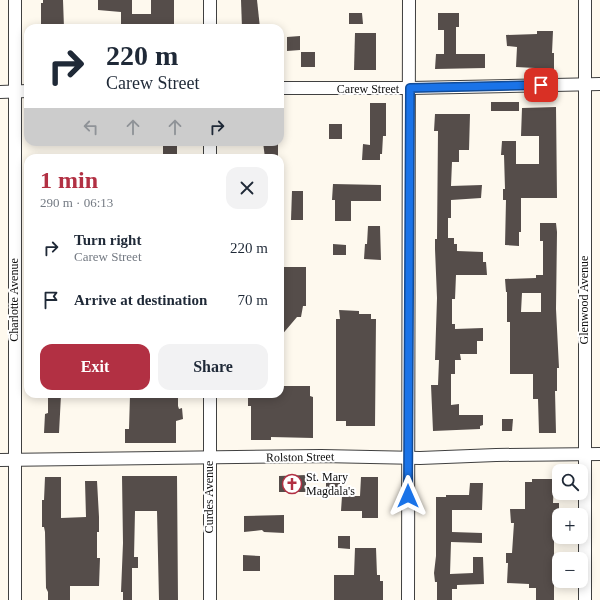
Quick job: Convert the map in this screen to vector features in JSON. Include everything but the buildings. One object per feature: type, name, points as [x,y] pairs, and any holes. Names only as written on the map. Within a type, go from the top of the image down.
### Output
[{"type":"street","name":"Charlotte Avenue","points":[[15,0],[15,600]]},
{"type":"street","points":[[210,0],[210,24]]},
{"type":"street","points":[[408,600],[410,0]]},
{"type":"street","name":"Glenwood Avenue","points":[[584,0],[584,454],[586,600]]},
{"type":"street","name":"Carew Street","points":[[284,88],[410,88],[600,84]]},
{"type":"street","points":[[0,92],[24,91]]},
{"type":"street","name":"Curdes Avenue","points":[[210,398],[210,600]]},
{"type":"street","name":"Rolston Street","points":[[0,460],[600,454]]},
{"type":"place","name":"St. Mary Magdala's","points":[[292,484]]},
{"type":"route","points":[[408,496],[410,88],[541,85]]}]
